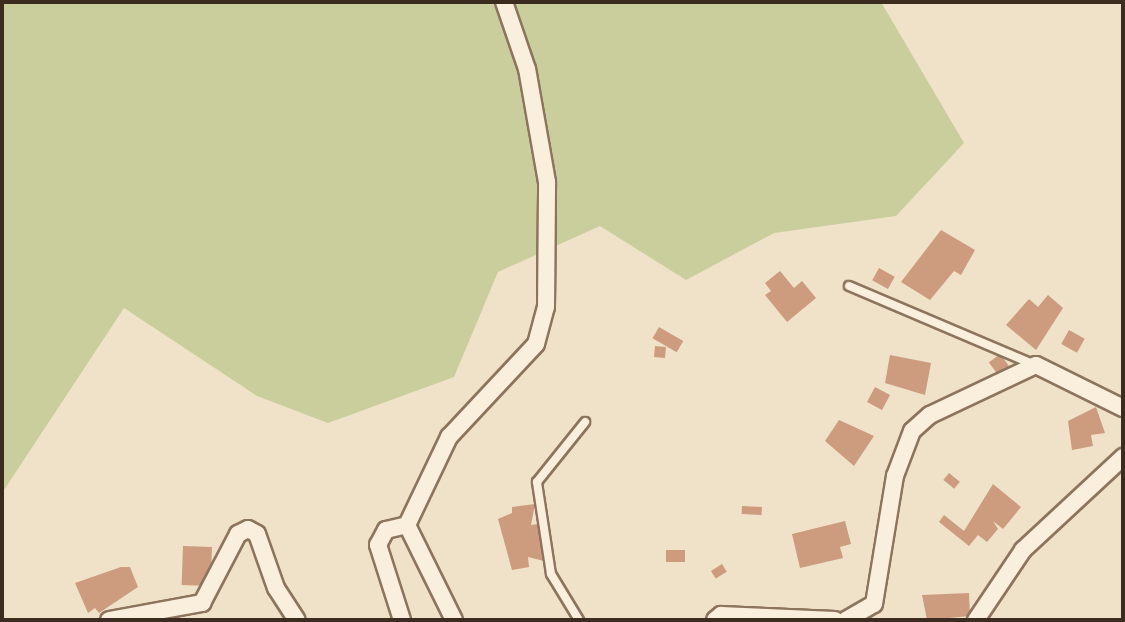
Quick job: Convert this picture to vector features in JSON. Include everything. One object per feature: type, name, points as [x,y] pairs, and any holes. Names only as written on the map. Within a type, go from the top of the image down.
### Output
[{"type":"street","points":[[407,525],[449,436],[536,344],[547,307],[547,182],[527,69],[504,2]]},
{"type":"street","points":[[846,620],[874,604],[882,583],[895,476],[912,431],[1036,365],[1123,408]]},
{"type":"street","points":[[975,620],[1023,550],[1123,457]]},
{"type":"street","points":[[402,620],[378,545],[386,530],[407,525]]},
{"type":"street","points":[[407,525],[454,620]]},
{"type":"street","points":[[109,620],[202,603],[238,534],[248,529],[257,534],[276,588],[297,620]]},
{"type":"street","points":[[715,620],[780,615],[835,620]]},
{"type":"lane","points":[[849,286],[1036,365]]},
{"type":"lane","points":[[579,620],[551,574],[537,482],[558,448],[584,422]]},
{"type":"green space","points":[[2,2],[881,2],[964,143],[896,216],[774,233],[686,280],[600,226],[498,272],[454,377],[328,423],[257,396],[124,308],[4,490]]},
{"type":"building","points":[[941,230],[975,250],[961,275],[954,271],[930,300],[901,282]]},
{"type":"building","points":[[879,268],[895,277],[888,289],[872,280]]},
{"type":"building","points":[[780,271],[794,288],[802,281],[816,298],[787,322],[765,295],[771,291],[765,283]]},
{"type":"building","points":[[1048,295],[1063,308],[1036,350],[1006,325],[1029,299],[1038,307]]},
{"type":"building","points":[[659,327],[683,341],[677,352],[652,338]]},
{"type":"building","points":[[1069,330],[1085,339],[1077,353],[1061,344]]},
{"type":"building","points":[[655,346],[666,347],[665,358],[654,357]]},
{"type":"building","points":[[1000,354],[1009,366],[998,374],[989,362]]},
{"type":"building","points":[[890,355],[931,363],[925,395],[885,383]]},
{"type":"building","points":[[875,387],[890,395],[882,410],[867,402]]},
{"type":"building","points":[[1096,407],[1105,433],[1091,435],[1093,446],[1072,450],[1068,421]]},
{"type":"building","points":[[839,420],[874,436],[854,466],[825,441]]},
{"type":"building","points":[[949,473],[960,482],[954,489],[943,480]]},
{"type":"building","points":[[993,484],[1021,507],[1003,529],[993,521],[998,529],[987,542],[978,535],[969,546],[939,522],[944,515],[964,531]]},
{"type":"building","points":[[535,504],[531,525],[538,524],[544,561],[528,557],[529,567],[512,570],[498,519],[512,513],[512,507]]},
{"type":"building","points":[[742,506],[762,507],[762,515],[742,514]]},
{"type":"building","points":[[845,521],[851,544],[840,547],[843,558],[800,568],[792,534]]},
{"type":"building","points":[[183,546],[212,547],[211,586],[182,585]]},
{"type":"building","points":[[666,550],[685,550],[685,562],[666,562]]},
{"type":"building","points":[[722,564],[727,572],[716,579],[711,571]]},
{"type":"building","points":[[121,567],[130,567],[138,587],[99,613],[95,608],[88,613],[75,583]]},
{"type":"building","points":[[969,593],[970,616],[927,620],[922,595]]}]
